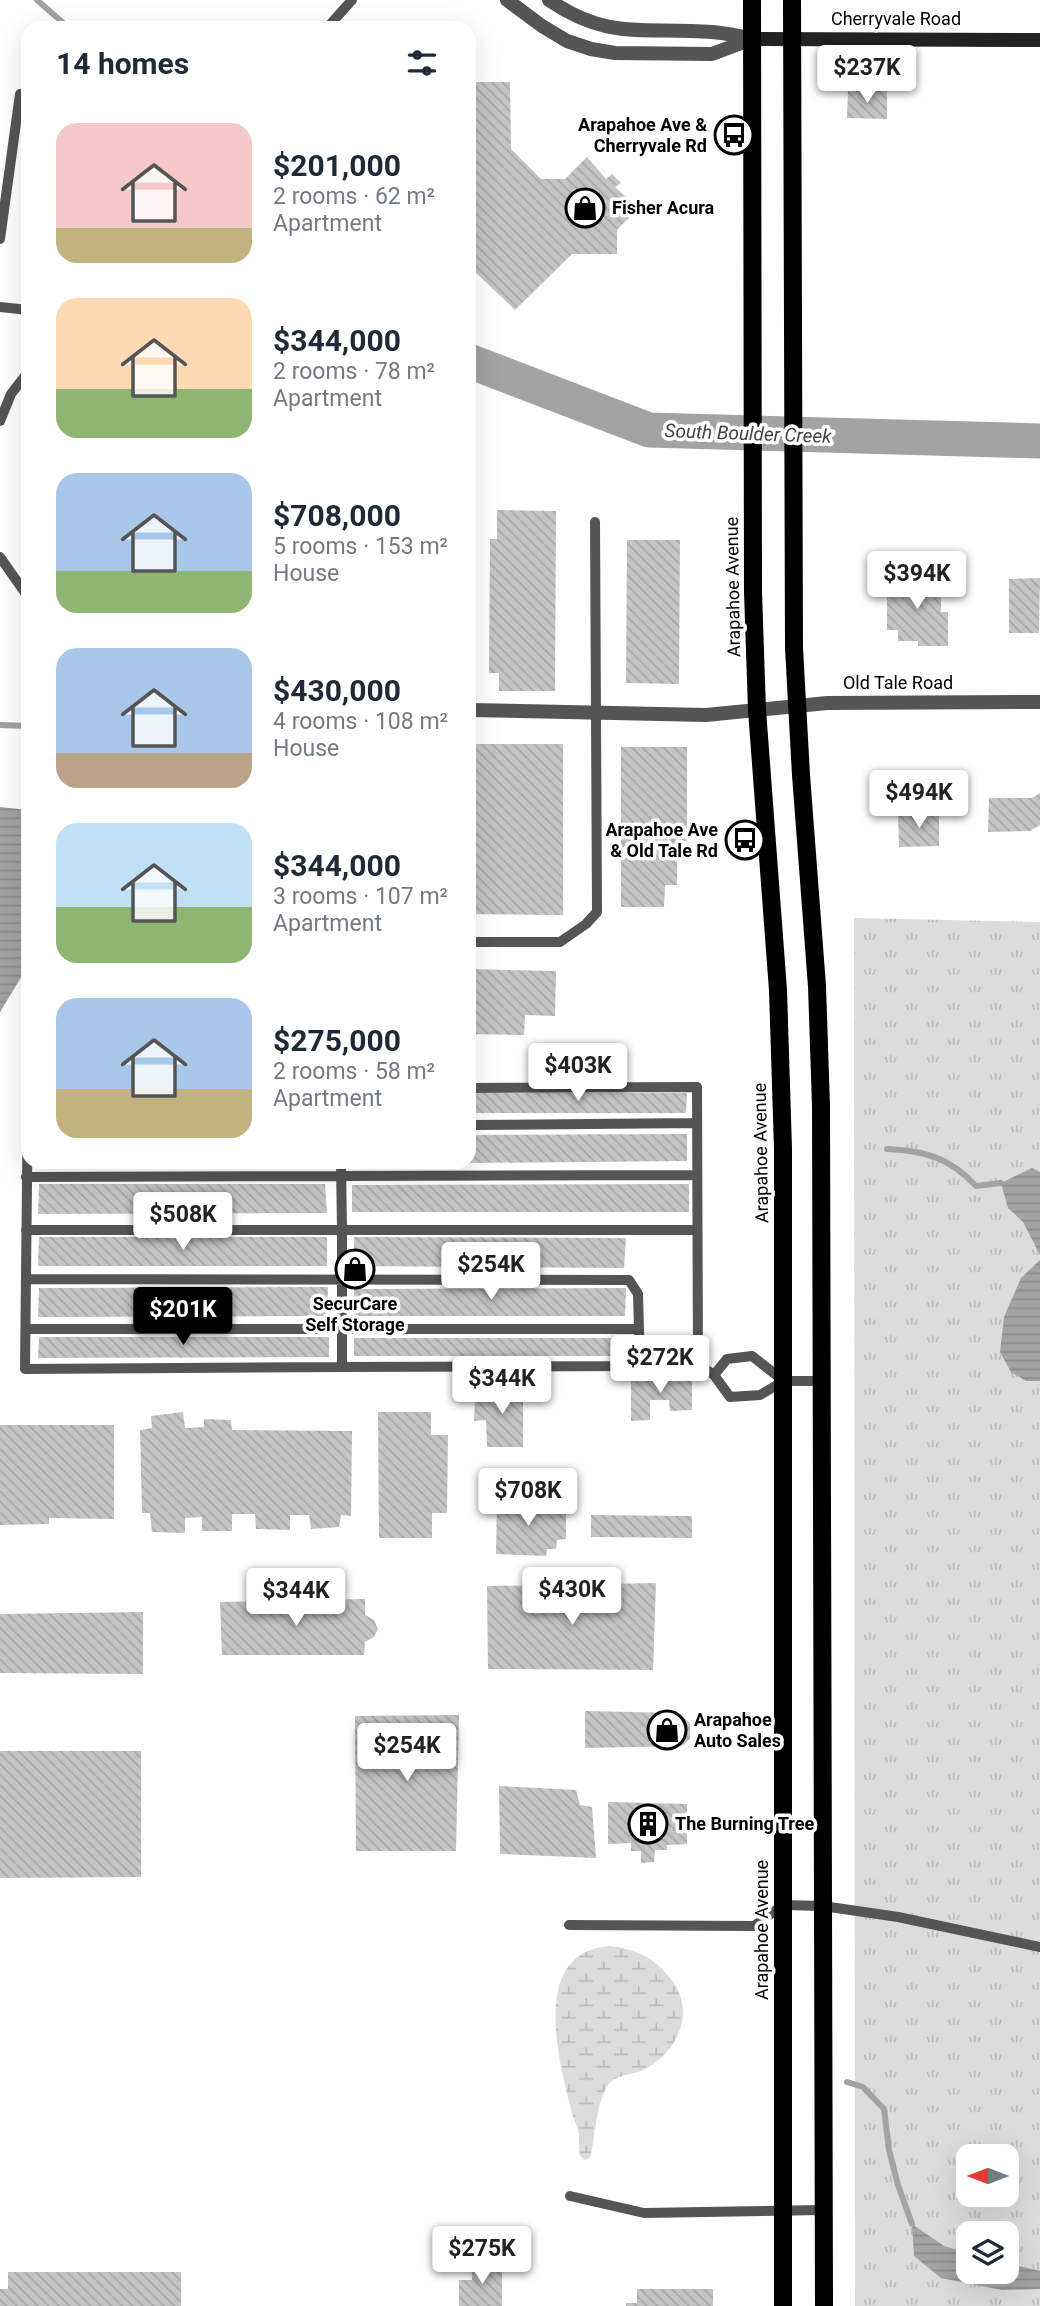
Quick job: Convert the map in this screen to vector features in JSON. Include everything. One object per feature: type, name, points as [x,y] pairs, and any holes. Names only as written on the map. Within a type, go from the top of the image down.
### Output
[{"type":"main road","name":"Arapahoe Avenue","points":[[752,0],[752,494],[757,710],[780,1047],[783,1381],[783,2306]]},
{"type":"main road","points":[[792,0],[793,593],[796,707],[813,922],[819,1045],[823,1381],[824,2306]]},
{"type":"street","points":[[507,0],[567,41],[615,54],[712,54],[751,39]]},
{"type":"street","points":[[549,0],[565,11],[605,27],[629,31],[712,32],[751,39]]},
{"type":"street","name":"Cherryvale Road","points":[[751,39],[1040,40]]},
{"type":"street","name":"Old Tale Road","points":[[476,710],[706,715],[842,703],[1040,702]]},
{"type":"lane","points":[[333,21],[352,0]]},
{"type":"lane","points":[[0,239],[21,95]]},
{"type":"lane","points":[[0,307],[21,309]]},
{"type":"lane","points":[[0,421],[11,394],[21,382]]},
{"type":"lane","points":[[476,942],[560,942],[586,924],[597,912],[595,522]]},
{"type":"lane","points":[[0,557],[21,587]]},
{"type":"lane","points":[[476,1088],[697,1087],[698,1364],[714,1375],[730,1397],[760,1395],[783,1381],[823,1381]]},
{"type":"lane","points":[[476,1125],[697,1124]]},
{"type":"lane","points":[[26,1169],[25,1368],[640,1366],[638,1294],[629,1280],[26,1279]]},
{"type":"lane","points":[[341,1169],[342,1367]]},
{"type":"lane","points":[[26,1177],[697,1175]]},
{"type":"lane","points":[[26,1230],[696,1230]]},
{"type":"lane","points":[[26,1329],[639,1329]]},
{"type":"lane","points":[[714,1375],[727,1359],[752,1356],[783,1381]]},
{"type":"lane","points":[[569,1925],[754,1926],[783,1905],[823,1906],[898,1917],[1040,1947]]},
{"type":"lane","points":[[570,2196],[644,2213],[823,2210]]},
{"type":"green space","points":[[854,918],[1040,922],[1040,2306],[855,2306]]},
{"type":"green space","points":[[610,1946],[646,1956],[660,1967],[679,1994],[683,2018],[675,2041],[658,2061],[608,2085],[598,2111],[590,2158],[585,2160],[580,2156],[578,2130],[560,2063],[556,2011],[559,1987],[568,1967],[585,1952]]},
{"type":"shaded area","points":[[0,807],[21,809],[21,978],[0,1012]]},
{"type":"shaded area","points":[[1032,1168],[1040,1172],[1040,1255],[1023,1222],[1008,1208],[1001,1183]]},
{"type":"shaded area","points":[[1040,1260],[1040,1381],[1026,1381],[1011,1372],[1000,1352],[1004,1317],[1021,1278]]},
{"type":"shaded area","points":[[912,2224],[944,2246],[956,2250],[956,2281],[941,2278],[914,2256]]},
{"type":"shaded area","points":[[1019,2266],[1040,2271],[1040,2289],[1002,2290],[972,2284],[1019,2284]]},
{"type":"building","points":[[476,82],[510,82],[511,149],[541,179],[565,179],[587,157],[606,179],[612,174],[621,183],[615,187],[638,208],[617,230],[617,254],[572,254],[515,310],[476,273]]},
{"type":"building","points":[[848,90],[887,91],[887,119],[847,118]]},
{"type":"building","points":[[497,510],[556,511],[555,691],[499,691],[499,673],[489,673],[490,539],[497,539]]},
{"type":"building","points":[[627,540],[680,540],[679,684],[626,683]]},
{"type":"building","points":[[887,576],[930,576],[930,585],[941,585],[941,612],[948,612],[948,646],[918,646],[918,641],[898,641],[898,630],[887,630]]},
{"type":"building","points":[[1040,578],[1039,633],[1009,633],[1009,579]]},
{"type":"building","points":[[476,744],[563,744],[563,915],[476,914]]},
{"type":"building","points":[[621,747],[687,747],[687,841],[677,841],[677,885],[665,885],[664,907],[621,907]]},
{"type":"building","points":[[1040,793],[1040,825],[1030,831],[988,832],[989,798],[1032,798]]},
{"type":"building","points":[[898,813],[939,813],[939,846],[899,847]]},
{"type":"building","points":[[476,969],[556,971],[555,1016],[525,1015],[524,1035],[476,1034]]},
{"type":"building","points":[[476,1093],[687,1093],[686,1113],[476,1113]]},
{"type":"building","points":[[687,1134],[687,1161],[476,1163],[476,1135]]},
{"type":"building","points":[[39,1184],[325,1184],[327,1213],[38,1214]]},
{"type":"building","points":[[689,1184],[689,1212],[352,1212],[352,1185]]},
{"type":"building","points":[[39,1237],[327,1237],[327,1266],[38,1266]]},
{"type":"building","points":[[354,1237],[626,1238],[624,1268],[354,1266]]},
{"type":"building","points":[[328,1287],[327,1316],[38,1317],[39,1288]]},
{"type":"building","points":[[626,1288],[625,1316],[354,1316],[354,1289]]},
{"type":"building","points":[[39,1337],[329,1337],[329,1357],[38,1358]]},
{"type":"building","points":[[354,1338],[626,1338],[626,1356],[354,1356]]},
{"type":"building","points":[[692,1378],[692,1410],[670,1411],[669,1400],[650,1400],[650,1420],[631,1421],[631,1379]]},
{"type":"building","points":[[486,1386],[523,1387],[523,1447],[487,1447],[486,1420],[474,1421],[475,1399],[485,1397]]},
{"type":"building","points":[[183,1412],[185,1428],[204,1427],[204,1419],[231,1420],[232,1430],[352,1431],[351,1516],[341,1515],[339,1527],[311,1529],[309,1515],[290,1515],[290,1530],[256,1529],[255,1514],[232,1514],[232,1531],[202,1531],[202,1517],[185,1518],[185,1533],[152,1532],[150,1513],[142,1513],[140,1430],[152,1428],[151,1416]]},
{"type":"building","points":[[378,1412],[431,1412],[431,1435],[448,1435],[447,1513],[432,1513],[432,1538],[379,1538]]},
{"type":"building","points":[[0,1425],[114,1425],[114,1519],[49,1518],[49,1524],[0,1525]]},
{"type":"building","points":[[497,1502],[548,1502],[548,1511],[566,1511],[566,1539],[557,1540],[556,1549],[547,1549],[546,1556],[496,1554]]},
{"type":"building","points":[[591,1515],[692,1516],[692,1538],[591,1537]]},
{"type":"building","points":[[656,1583],[653,1670],[488,1669],[487,1586]]},
{"type":"building","points":[[365,1599],[365,1615],[374,1620],[378,1629],[374,1637],[365,1642],[364,1655],[222,1655],[220,1602]]},
{"type":"building","points":[[143,1612],[143,1674],[0,1673],[0,1614]]},
{"type":"building","points":[[585,1711],[678,1713],[690,1723],[690,1739],[682,1746],[585,1748]]},
{"type":"building","points":[[459,1715],[456,1851],[356,1851],[355,1716]]},
{"type":"building","points":[[0,1751],[141,1751],[141,1877],[0,1878]]},
{"type":"building","points":[[499,1786],[576,1790],[580,1805],[592,1807],[596,1858],[500,1854]]},
{"type":"building","name":"The Burning Tree","points":[[608,1802],[687,1804],[687,1844],[667,1845],[667,1850],[655,1850],[654,1862],[641,1863],[641,1851],[631,1851],[631,1843],[608,1844]]},
{"type":"building","points":[[472,2259],[485,2259],[485,2265],[502,2265],[502,2306],[459,2306],[459,2280],[472,2280]]},
{"type":"building","points":[[8,2272],[181,2272],[181,2306],[0,2306],[0,2289],[8,2289]]},
{"type":"building","points":[[637,2289],[713,2289],[713,2306],[626,2306],[626,2303],[637,2303]]},
{"type":"waterway","points":[[37,0],[61,21]]},
{"type":"waterway","name":"South Boulder Creek","points":[[476,364],[649,430],[1040,441]]},
{"type":"waterway","name":"South Boulder Creek","points":[[0,725],[21,726]]},
{"type":"waterway","points":[[887,1149],[936,1157],[956,1168],[976,1186],[1001,1183]]},
{"type":"waterway","points":[[847,2082],[863,2087],[884,2109],[889,2150],[912,2224]]},
{"type":"place","name":"Arapahoe Ave & Cherryvale Rd","points":[[734,135]]},
{"type":"place","name":"Fisher Acura","points":[[585,208]]},
{"type":"place","name":"Arapahoe Ave & Old Tale Rd","points":[[745,840]]},
{"type":"place","name":"SecurCare Self Storage","points":[[355,1269]]},
{"type":"place","name":"Arapahoe Auto Sales","points":[[667,1730]]},
{"type":"place","name":"The Burning Tree","points":[[648,1824]]}]
